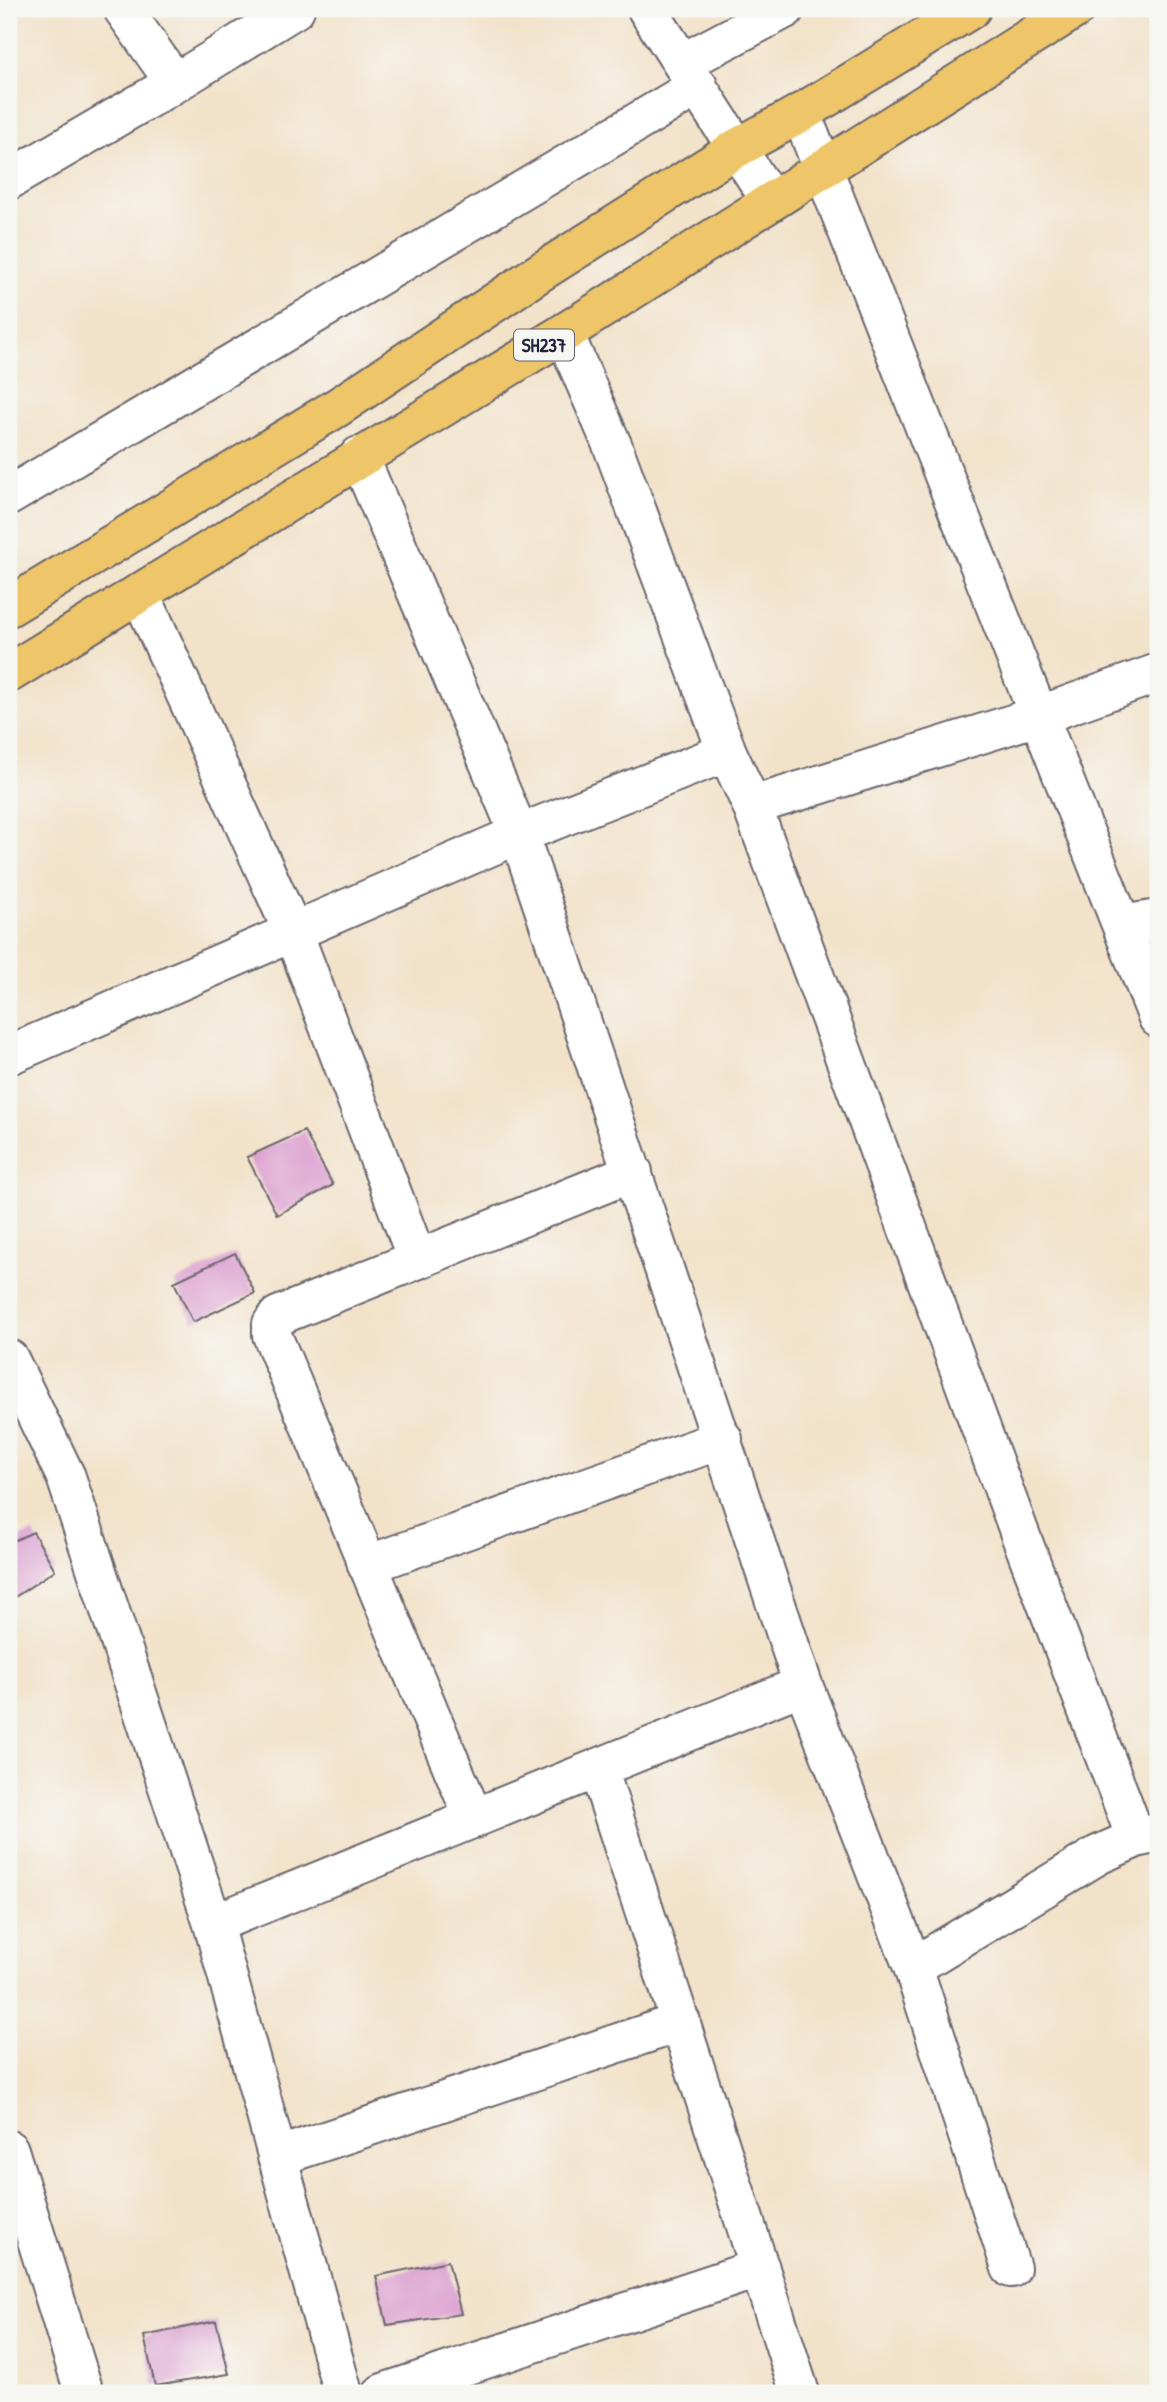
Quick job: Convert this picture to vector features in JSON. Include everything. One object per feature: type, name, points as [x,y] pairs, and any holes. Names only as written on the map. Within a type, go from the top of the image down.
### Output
[{"type":"main road","points":[[9,607],[338,407],[539,273],[737,148],[801,113],[971,9]]},
{"type":"main road","name":"SH237","points":[[9,673],[564,332],[1075,9]]},
{"type":"street","points":[[123,9],[175,83]]},
{"type":"street","points":[[9,180],[295,9]]},
{"type":"street","points":[[647,9],[771,201]]},
{"type":"street","points":[[9,496],[690,74],[785,9]]},
{"type":"street","points":[[801,113],[1158,1017]]},
{"type":"street","points":[[564,332],[613,447],[727,752],[752,806],[1020,1534],[1147,1835],[1098,1855],[914,1967]]},
{"type":"street","points":[[359,457],[519,834],[803,1685],[914,1967],[1011,2267]]},
{"type":"street","points":[[140,593],[293,932],[417,1259]]},
{"type":"street","points":[[752,806],[1038,716],[1158,673]]},
{"type":"street","points":[[9,1055],[519,834],[727,752]]},
{"type":"street","points":[[1122,925],[1158,919]]},
{"type":"street","points":[[474,1819],[272,1335],[272,1324],[278,1316],[633,1171]]},
{"type":"street","points":[[9,1359],[66,1477],[213,1924],[343,2393]]},
{"type":"street","points":[[367,1565],[723,1439]]},
{"type":"street","points":[[213,1924],[803,1685]]},
{"type":"street","points":[[598,1768],[800,2393]]},
{"type":"street","points":[[277,2157],[681,2022]]},
{"type":"street","points":[[9,2150],[83,2389]]},
{"type":"street","points":[[383,2393],[760,2268]]},
{"type":"building","points":[[304,1131],[333,1185],[277,1215],[247,1157]]},
{"type":"building","points":[[235,1253],[255,1293],[193,1322],[174,1282]]},
{"type":"building","points":[[33,1532],[55,1570],[9,1601],[9,1543]]},
{"type":"building","points":[[448,2261],[461,2314],[387,2325],[376,2276]]},
{"type":"building","points":[[216,2321],[229,2374],[155,2386],[144,2336]]}]
